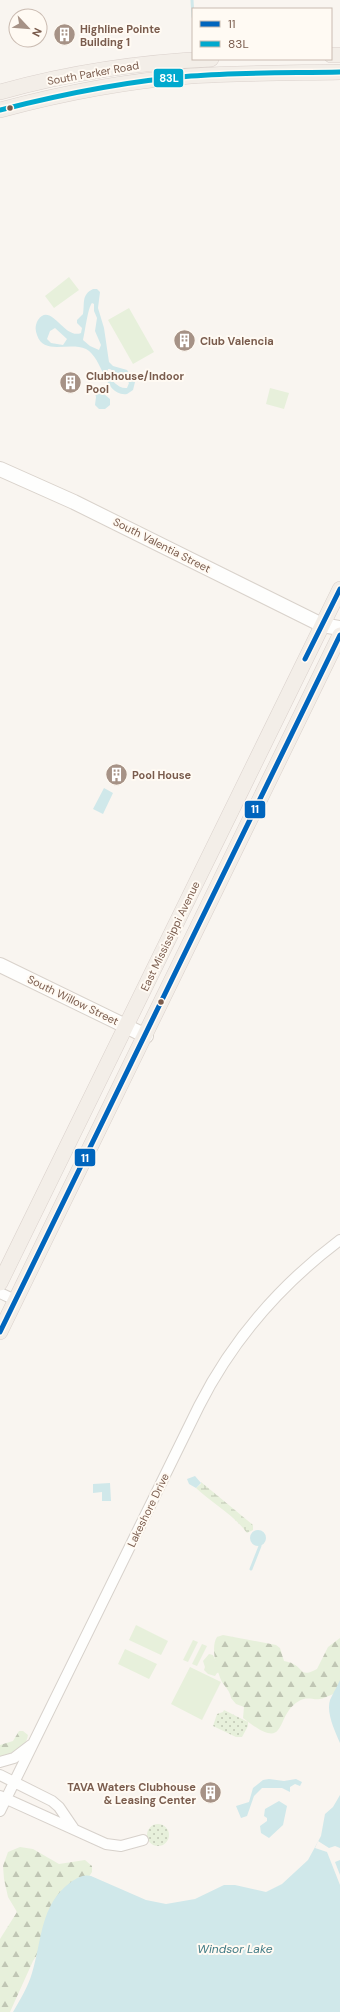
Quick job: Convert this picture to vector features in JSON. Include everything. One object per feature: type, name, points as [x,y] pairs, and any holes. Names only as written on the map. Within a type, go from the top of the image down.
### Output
[{"type":"main road","name":"South Parker Road","points":[[0,92],[90,72],[164,62],[195,60]]},
{"type":"main road","name":"South Parker Road","points":[[0,110],[82,90],[167,78],[216,75],[340,72]]},
{"type":"main road","name":"East Mississippi Avenue","points":[[0,1283],[340,589]]},
{"type":"main road","name":"East Mississippi Avenue","points":[[0,1332],[146,1036],[339,638]]},
{"type":"street","name":"South Valentia Street","points":[[0,469],[78,504],[322,625],[339,638]]},
{"type":"street","name":"South Willow Street","points":[[0,965],[146,1036]]},
{"type":"street","name":"Lakeshore Drive","points":[[0,1811],[3,1798],[15,1782],[199,1406],[218,1371],[250,1325],[272,1300],[302,1270],[340,1240]]},
{"type":"street","points":[[0,1293],[15,1300]]},
{"type":"street","points":[[0,1762],[14,1758],[35,1741]]},
{"type":"street","points":[[0,1775],[54,1803],[69,1824],[79,1833]]},
{"type":"street","points":[[3,1798],[102,1843],[116,1846],[128,1845],[143,1840]]},
{"type":"green space","points":[[69,277],[79,290],[54,308],[45,296]]},
{"type":"green space","points":[[129,308],[154,352],[133,364],[108,320]]},
{"type":"green space","points":[[270,388],[289,393],[284,409],[266,404]]},
{"type":"green space","points":[[201,1482],[253,1525],[253,1530],[247,1533],[236,1520],[202,1494],[196,1488],[201,1484]]},
{"type":"green space","points":[[136,1625],[168,1641],[161,1655],[129,1640]]},
{"type":"green space","points":[[223,1635],[276,1645],[280,1648],[284,1661],[292,1663],[305,1673],[312,1672],[317,1669],[328,1647],[340,1638],[340,1691],[322,1698],[307,1698],[299,1701],[291,1708],[279,1729],[275,1733],[268,1733],[258,1729],[243,1718],[244,1707],[236,1704],[231,1698],[229,1691],[220,1678],[216,1666],[214,1647],[217,1637]]},
{"type":"green space","points":[[193,1640],[198,1642],[188,1662],[183,1660]]},
{"type":"green space","points":[[202,1644],[207,1646],[197,1666],[192,1664]]},
{"type":"green space","points":[[125,1649],[157,1664],[149,1679],[118,1664]]},
{"type":"green space","points":[[209,1654],[213,1655],[221,1672],[217,1673],[215,1676],[208,1674],[204,1670],[205,1667],[203,1661]]},
{"type":"green space","points":[[190,1667],[221,1682],[202,1720],[171,1704]]},
{"type":"green space","points":[[224,1710],[248,1722],[248,1726],[242,1737],[236,1737],[213,1726],[217,1714],[223,1712]]},
{"type":"green space","points":[[19,1731],[23,1731],[28,1735],[27,1740],[18,1750],[0,1760],[0,1745],[13,1741]]},
{"type":"green space","points":[[158,1824],[166,1827],[169,1835],[166,1843],[158,1846],[150,1843],[147,1835],[150,1827]]},
{"type":"green space","points":[[20,1847],[33,1849],[59,1864],[85,1860],[92,1866],[92,1872],[33,1961],[10,2012],[0,2012],[0,1939],[17,1912],[8,1897],[3,1866],[8,1852]]},
{"type":"water","points":[[97,289],[100,292],[98,308],[104,328],[109,362],[113,366],[127,370],[135,382],[133,390],[127,394],[119,393],[113,390],[97,361],[86,349],[72,346],[51,347],[40,341],[37,335],[36,324],[43,315],[48,315],[75,334],[81,333],[82,328],[77,323],[77,320],[83,314],[84,300],[89,291]],"holes":[[[92,303],[94,304],[94,311],[97,318],[95,331],[101,345],[99,350],[90,346],[83,340],[88,314]],[[55,328],[67,339],[63,345],[51,343],[47,339],[50,331]],[[108,369],[110,369],[126,379],[129,383],[127,388],[118,386],[107,374]]]},
{"type":"water","points":[[98,387],[104,390],[104,394],[110,399],[110,405],[105,409],[99,409],[95,405],[95,393]]},
{"type":"water","points":[[104,788],[113,793],[103,814],[93,809]]},
{"type":"water","points":[[195,1476],[201,1483],[196,1488],[189,1484],[187,1479]]},
{"type":"water","points":[[110,1483],[111,1501],[102,1501],[102,1492],[93,1493],[93,1484]]},
{"type":"water","points":[[255,1530],[261,1530],[266,1535],[264,1544],[261,1546],[255,1546],[250,1541],[250,1535]]},
{"type":"water","points":[[340,1680],[340,1743],[332,1722],[329,1705]]},
{"type":"water","points":[[269,1779],[284,1781],[296,1779],[302,1782],[300,1786],[295,1784],[290,1787],[290,1792],[282,1788],[262,1788],[254,1796],[247,1816],[241,1818],[236,1806],[249,1802],[253,1788],[263,1780]]},
{"type":"water","name":"Windsor Lake","points":[[340,1795],[340,2012],[13,2012],[24,1993],[30,1978],[48,1912],[53,1901],[71,1882],[83,1876],[91,1876],[146,1900],[166,1904],[195,1899],[224,1885],[235,1885],[266,1892],[282,1884],[308,1860],[321,1836],[325,1814],[333,1807]]},
{"type":"water","points":[[279,1801],[287,1806],[283,1825],[269,1838],[261,1833],[260,1826],[267,1821],[267,1818],[264,1816],[265,1809]]},
{"type":"pier","points":[[318,1841],[329,1848],[335,1846],[340,1848],[340,1860],[335,1862],[340,1875],[340,1885],[327,1852],[315,1848]]},
{"type":"waterway","points":[[192,0],[192,8]]},
{"type":"waterway","points":[[251,1569],[260,1546]]},
{"type":"transit line","name":"83L","points":[[0,110],[95,89],[167,78],[228,74],[340,72]]},
{"type":"transit line","name":"11","points":[[305,659],[340,589]]},
{"type":"transit line","name":"11","points":[[0,1332],[340,635]]},
{"type":"place","name":"Highline Pointe Building 1","points":[[65,35]]},
{"type":"place","name":"Club Valencia","points":[[185,341]]},
{"type":"place","name":"Clubhouse/Indoor Pool","points":[[70,382]]},
{"type":"place","name":"Pool House","points":[[116,775]]},
{"type":"place","name":"TAVA Waters Clubhouse & Leasing Center","points":[[211,1793]]}]
